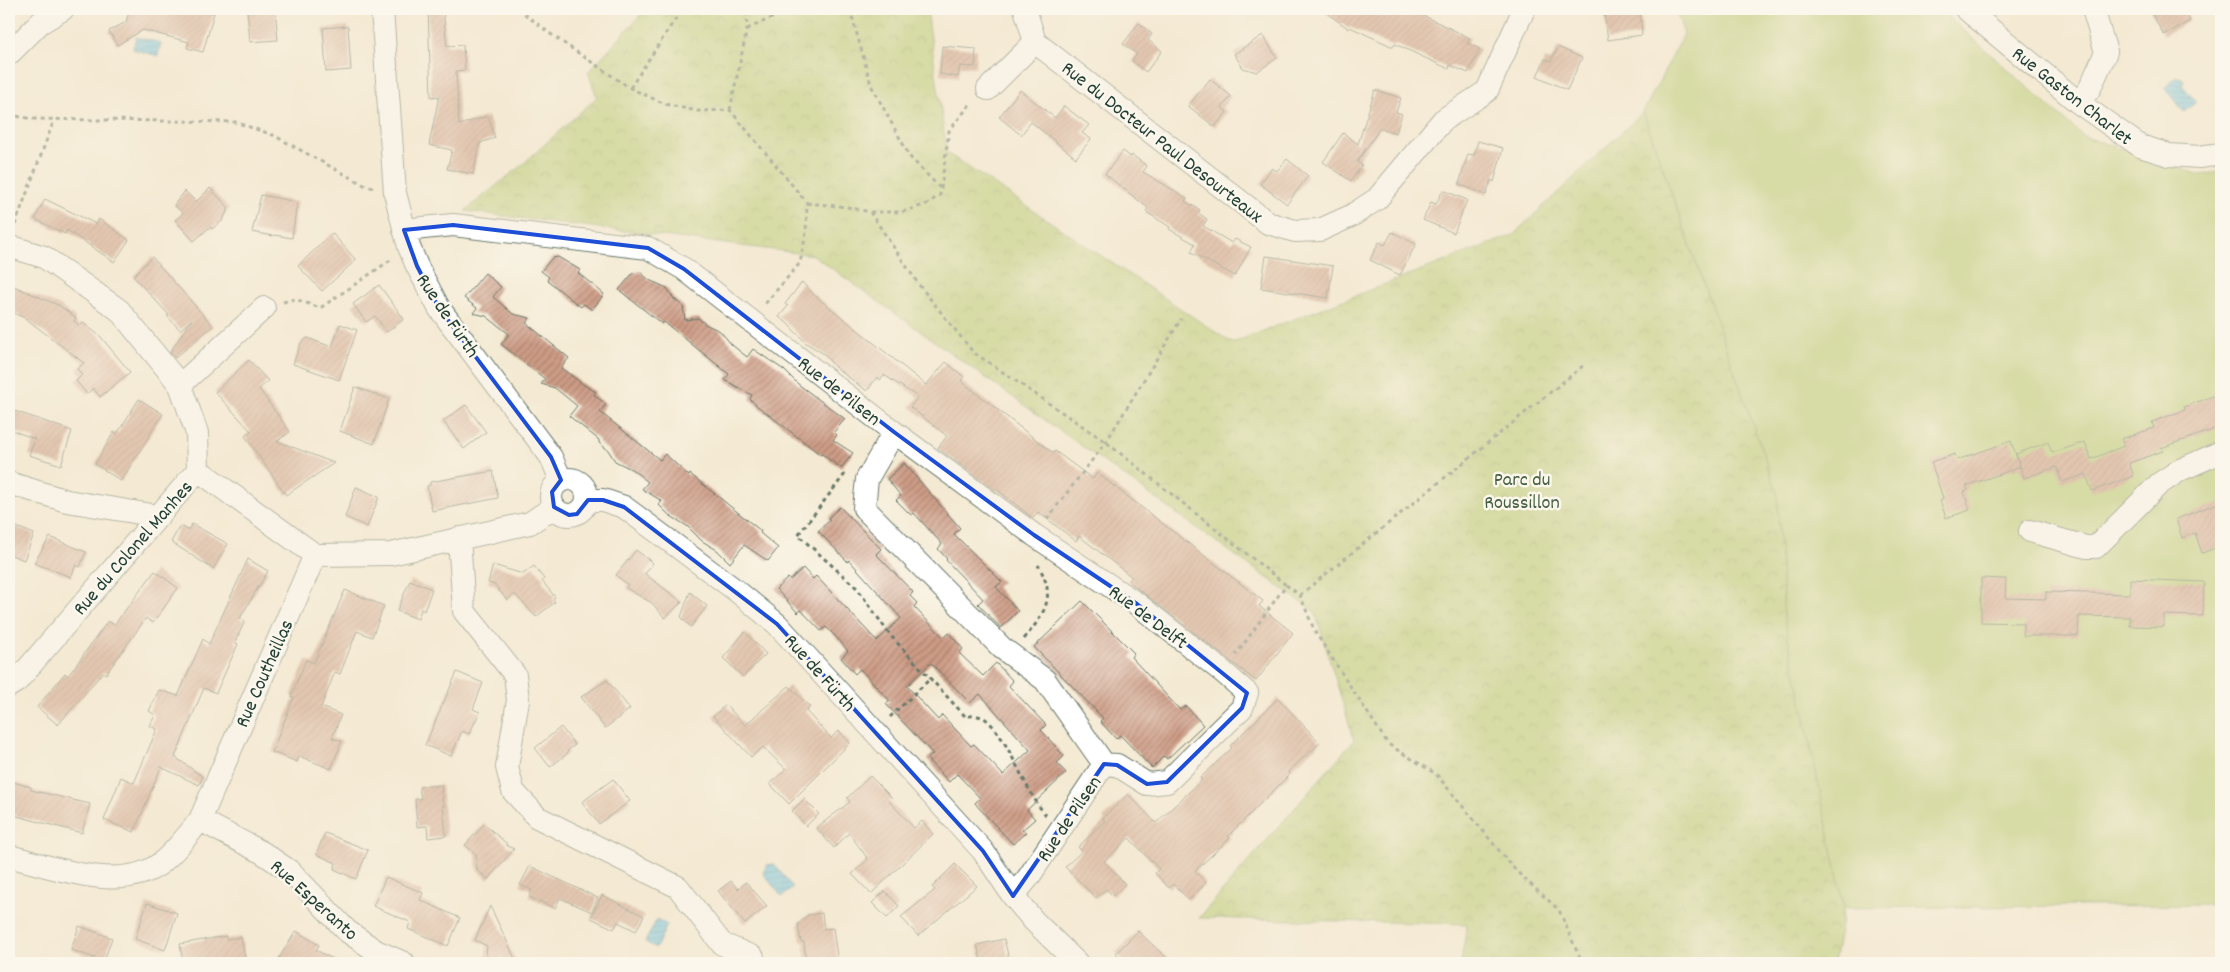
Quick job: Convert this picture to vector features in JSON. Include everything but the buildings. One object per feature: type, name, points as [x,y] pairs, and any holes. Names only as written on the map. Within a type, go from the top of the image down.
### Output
[{"type":"street","points":[[9,54],[40,22],[63,9]]},
{"type":"street","name":"Rue de Fürth","points":[[382,9],[395,193],[406,239],[416,266],[439,308],[551,457],[561,480]]},
{"type":"street","points":[[988,89],[1035,42],[1025,9]]},
{"type":"street","name":"Rue du Docteur Paul Desourteaux","points":[[1035,42],[1268,223],[1295,230],[1320,230],[1351,216],[1377,199],[1443,120],[1487,91],[1524,9]]},
{"type":"street","name":"Rue Gaston Charlet","points":[[1966,9],[2079,103],[2140,146],[2169,155],[2199,157],[2221,154]]},
{"type":"street","points":[[2079,103],[2090,88],[2106,52],[2093,9]]},
{"type":"street","name":"Rue de Pilsen","points":[[406,239],[453,225],[648,248],[684,269],[894,432],[867,479],[864,508],[1002,648],[1045,680],[1104,764],[1013,896]]},
{"type":"street","points":[[10,239],[44,257],[119,310],[180,385],[197,433],[198,470]]},
{"type":"street","points":[[180,385],[264,308]]},
{"type":"street","name":"Rue de Delft","points":[[894,432],[1034,535],[1137,604],[1224,672],[1247,694],[1242,708],[1167,782],[1147,784],[1117,765],[1104,764]]},
{"type":"street","points":[[2030,531],[2086,547],[2096,547],[2159,484],[2180,470],[2221,452]]},
{"type":"street","name":"Rue du Colonel Manhes","points":[[9,686],[17,681],[198,470],[315,555]]},
{"type":"street","points":[[571,478],[581,482],[587,490],[588,500],[584,508],[577,514],[568,515],[560,513],[554,507],[552,492],[555,485],[561,480],[571,478]]},
{"type":"street","points":[[9,483],[67,501],[158,516]]},
{"type":"street","name":"Rue de Fürth","points":[[588,500],[603,500],[624,507],[738,592],[777,624],[983,851],[1013,896],[1034,921],[1077,963]]},
{"type":"street","points":[[315,555],[391,554],[530,523],[554,507]]},
{"type":"street","points":[[459,538],[460,585],[464,611],[516,675],[518,700],[507,767],[513,791],[537,817],[678,887],[722,944],[753,957]]},
{"type":"street","name":"Rue Coutheillas","points":[[9,856],[96,878],[131,877],[160,864],[185,840],[200,820],[315,555]]},
{"type":"street","name":"Rue Esperanto","points":[[200,820],[263,853],[291,872],[373,957],[404,963]]},
{"type":"path","points":[[518,9],[552,35],[630,88],[665,104],[697,111],[730,110]]},
{"type":"path","points":[[630,88],[682,9]]},
{"type":"path","points":[[730,110],[747,28],[747,9]]},
{"type":"path","points":[[747,28],[792,9]]},
{"type":"path","points":[[850,9],[871,85],[910,157],[940,188]]},
{"type":"path","points":[[807,203],[847,207],[870,212],[902,212],[927,204],[940,195],[949,131],[978,95],[988,89]]},
{"type":"path","points":[[730,110],[807,203],[806,233],[800,263],[750,320]]},
{"type":"path","points":[[9,115],[54,120],[235,122],[273,135],[366,186],[395,193]]},
{"type":"path","points":[[10,239],[54,120]]},
{"type":"path","points":[[870,212],[919,285],[973,352],[1106,442],[1300,595],[1314,632],[1388,744],[1436,774],[1516,871],[1559,910],[1582,963]]},
{"type":"path","points":[[264,308],[295,299],[320,308],[406,239]]},
{"type":"path","points":[[1106,442],[1181,319]]},
{"type":"path","points":[[1300,595],[1584,364]]},
{"type":"path","points":[[850,468],[798,535],[857,588],[890,635],[965,716],[983,717],[994,728],[1024,783],[1044,814],[1062,827]]},
{"type":"path","points":[[1224,672],[1286,585]]},
{"type":"path","points":[[874,732],[930,679]]},
{"type":"highlighted area","points":[[453,225],[648,248],[684,269],[894,432],[1034,535],[1137,604],[1247,693],[1242,708],[1167,782],[1147,784],[1117,765],[1104,764],[1013,896],[983,851],[777,624],[624,507],[603,500],[588,500],[577,514],[569,515],[554,507],[552,492],[561,480],[551,457],[439,308],[417,266],[404,230]]},
{"type":"green space","name":"Parc du Roussillon","points":[[646,9],[927,9],[947,153],[1232,343],[1513,235],[1643,112],[1777,493],[1784,618],[1844,908],[1834,963],[1461,963],[1467,924],[1199,918],[1354,740],[1315,612],[813,255],[465,211],[523,164],[597,97],[588,72]]},
{"type":"green space","points":[[1675,9],[1943,9],[1954,22],[2083,136],[2201,175],[2221,171],[2221,905],[1844,908],[1784,618],[1777,493],[1643,112],[1684,34]]},
{"type":"water","points":[[136,37],[161,43],[158,56],[133,49]]},
{"type":"water","points":[[2177,77],[2184,80],[2182,85],[2196,102],[2184,112],[2164,88]]},
{"type":"water","points":[[774,864],[793,888],[782,897],[763,873],[767,865]]},
{"type":"water","points":[[657,919],[667,925],[656,948],[645,942]]}]
